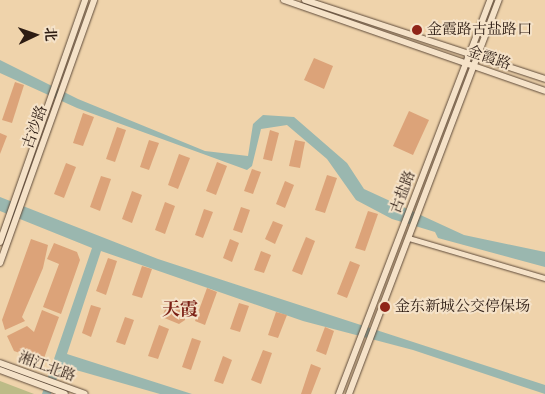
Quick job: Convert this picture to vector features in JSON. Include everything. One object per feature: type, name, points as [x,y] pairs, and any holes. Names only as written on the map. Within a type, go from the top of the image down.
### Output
[{"type":"street","name":"古沙路","points":[[0,263],[11,221],[84,0]]},
{"type":"street","name":"古沙路","points":[[18,201],[57,103],[94,0]]},
{"type":"street","name":"金霞路","points":[[284,0],[545,91]]},
{"type":"street","name":"金霞路","points":[[305,0],[545,79]]},
{"type":"street","name":"古盐路","points":[[339,394],[490,0]]},
{"type":"street","name":"古盐路","points":[[349,394],[499,0]]},
{"type":"street","name":"古沙路","points":[[0,242],[11,221]]},
{"type":"street","points":[[408,238],[545,278]]},
{"type":"street","name":"湘江北路","points":[[0,363],[44,383]]},
{"type":"street","name":"湘江北路","points":[[0,370],[84,394]]},
{"type":"street","name":"湘江北路","points":[[56,387],[65,394]]},
{"type":"shaded area","points":[[0,381],[34,394],[0,394]]},
{"type":"water","points":[[0,60],[78,99],[205,151],[248,156],[253,124],[263,115],[294,117],[347,163],[364,189],[464,235],[545,252],[545,267],[438,238],[435,232],[392,219],[356,200],[327,159],[287,125],[261,129],[252,166],[247,170],[77,108],[0,73]]},
{"type":"water","points":[[0,197],[158,259],[545,385],[545,394],[413,350],[303,321],[101,251],[67,354],[192,394],[160,394],[69,368],[59,373],[51,394],[42,394],[92,248],[0,211]]},
{"type":"building","points":[[314,58],[333,66],[324,89],[304,80]]},
{"type":"building","points":[[15,82],[24,85],[12,123],[2,120]]},
{"type":"building","points":[[409,111],[429,120],[413,155],[393,146]]},
{"type":"building","points":[[83,113],[94,117],[83,146],[73,143]]},
{"type":"building","points":[[117,127],[126,130],[115,162],[106,159]]},
{"type":"building","points":[[270,130],[279,133],[272,161],[263,159]]},
{"type":"building","points":[[0,133],[7,136],[0,154]]},
{"type":"building","points":[[149,140],[159,143],[149,170],[140,167]]},
{"type":"building","points":[[295,140],[305,142],[300,168],[289,166]]},
{"type":"building","points":[[179,154],[190,158],[178,189],[168,185]]},
{"type":"building","points":[[217,162],[227,166],[216,195],[206,191]]},
{"type":"building","points":[[66,163],[76,167],[64,198],[54,194]]},
{"type":"building","points":[[252,169],[261,172],[253,194],[244,191]]},
{"type":"building","points":[[327,175],[337,178],[325,213],[315,210]]},
{"type":"building","points":[[101,176],[111,179],[100,211],[90,207]]},
{"type":"building","points":[[285,181],[294,185],[285,208],[276,204]]},
{"type":"building","points":[[132,191],[142,195],[132,223],[122,219]]},
{"type":"building","points":[[165,202],[175,206],[165,234],[155,230]]},
{"type":"building","points":[[241,207],[250,210],[242,233],[233,230]]},
{"type":"building","points":[[204,209],[213,212],[203,238],[195,235]]},
{"type":"building","points":[[368,211],[378,214],[365,251],[355,248]]},
{"type":"building","points":[[273,221],[283,225],[275,244],[265,239]]},
{"type":"building","points":[[306,237],[315,241],[302,275],[292,271]]},
{"type":"building","points":[[31,239],[48,245],[43,268],[22,317],[25,321],[5,330],[2,320]]},
{"type":"building","points":[[230,239],[239,243],[232,262],[223,258]]},
{"type":"building","points":[[54,243],[77,252],[80,260],[61,314],[43,307],[59,264],[47,259]]},
{"type":"building","points":[[261,251],[271,255],[264,273],[254,270]]},
{"type":"building","points":[[108,258],[117,261],[106,295],[96,291]]},
{"type":"building","points":[[350,261],[360,265],[347,298],[337,294]]},
{"type":"building","points":[[142,266],[152,269],[142,298],[132,295]]},
{"type":"building","points":[[207,288],[217,292],[205,325],[195,321]]},
{"type":"building","points":[[183,299],[191,302],[185,320],[179,324],[162,317],[166,307]]},
{"type":"building","points":[[239,303],[249,306],[240,332],[230,329]]},
{"type":"building","points":[[91,305],[101,308],[91,337],[82,333]]},
{"type":"building","points":[[42,310],[59,317],[43,361],[14,351],[7,336],[27,326],[34,332]]},
{"type":"building","points":[[276,312],[287,315],[278,338],[268,335]]},
{"type":"building","points":[[125,317],[134,320],[125,345],[116,342]]},
{"type":"building","points":[[159,325],[169,329],[158,359],[148,356]]},
{"type":"building","points":[[325,327],[334,331],[326,355],[316,351]]},
{"type":"building","points":[[192,338],[201,341],[191,370],[182,367]]},
{"type":"building","points":[[263,350],[272,353],[261,384],[251,380]]},
{"type":"building","points":[[223,356],[232,360],[223,384],[214,381]]},
{"type":"building","points":[[311,364],[321,368],[311,394],[301,394]]},
{"type":"place","name":"金霞路古盐路口","points":[[417,30]]},
{"type":"place","name":"金东新城公交停保场","points":[[385,307]]},
{"type":"district","name":"天霞","points":[[180,310]]}]
